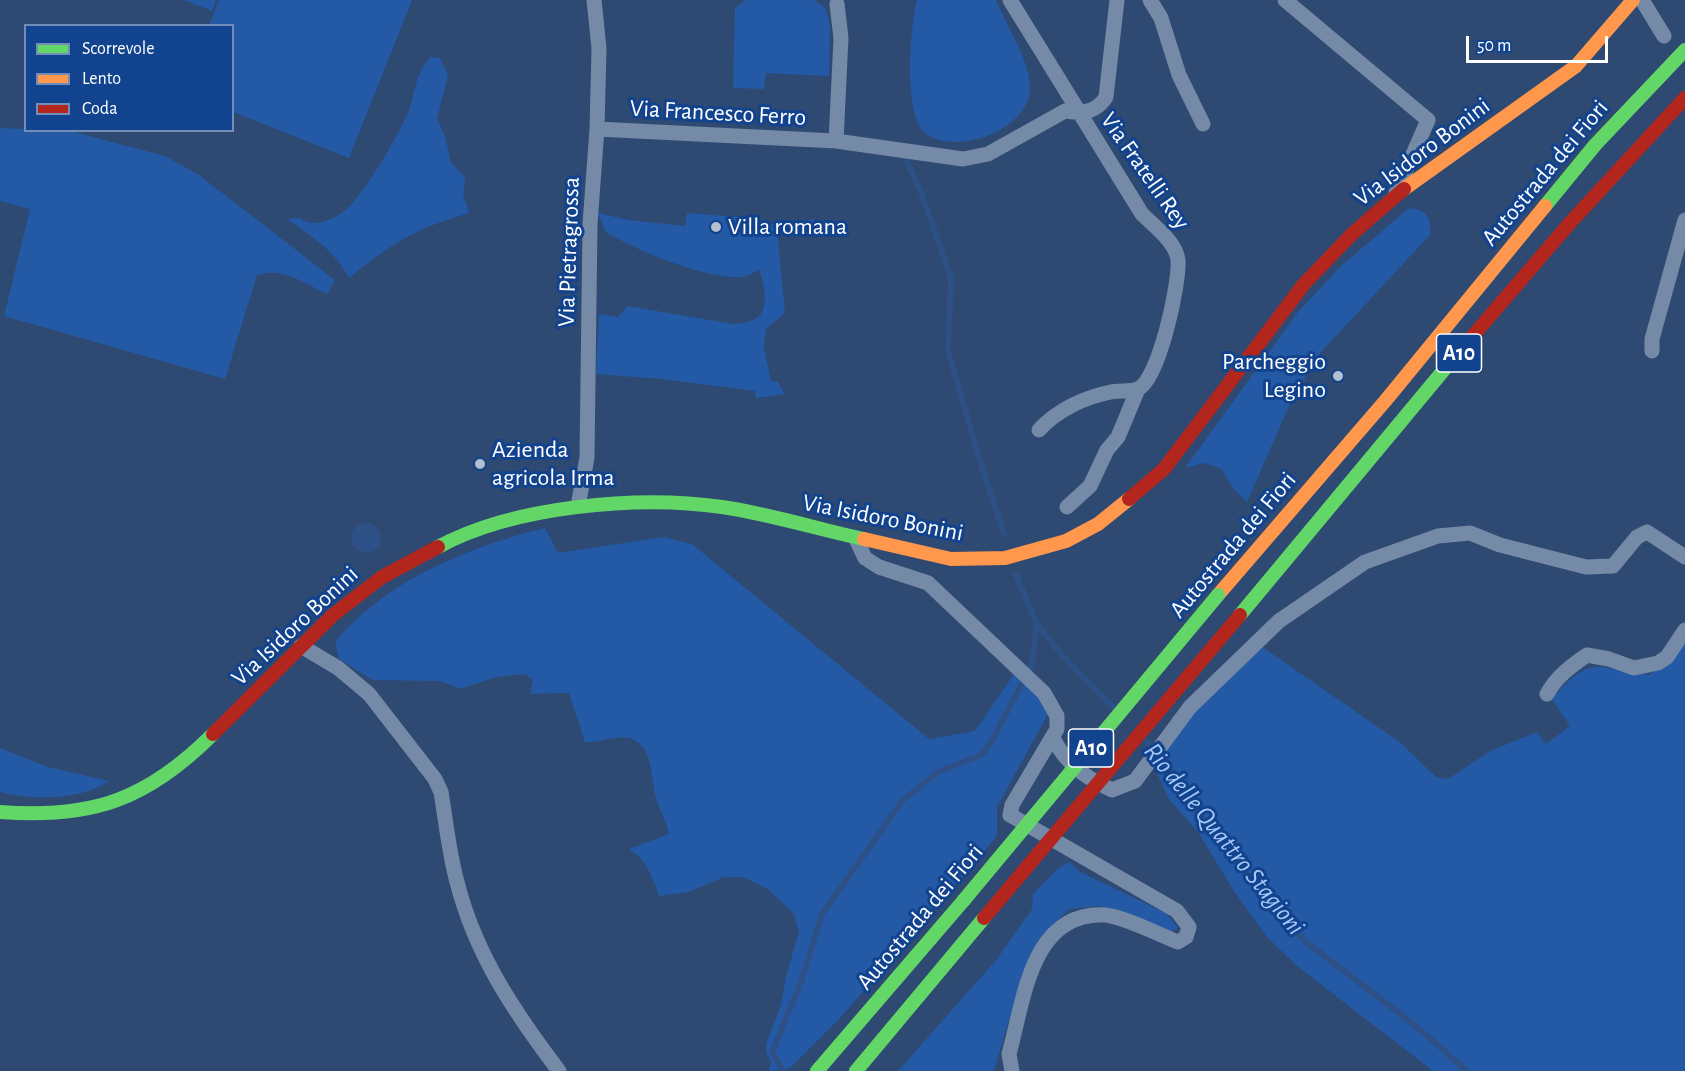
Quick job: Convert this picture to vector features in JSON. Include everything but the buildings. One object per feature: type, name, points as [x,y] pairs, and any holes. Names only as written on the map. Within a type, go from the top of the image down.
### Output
[{"type":"main road","name":"Via Isidoro Bonini","points":[[0,812],[41,815],[69,812],[102,805],[146,789],[191,756],[333,615],[382,577],[450,540],[498,523],[578,506],[660,503],[722,507],[951,559],[1005,558],[1066,541],[1098,524],[1164,469],[1304,284],[1395,195],[1576,66],[1634,0]]},
{"type":"main road","name":"Autostrada dei Fiori","points":[[817,1071],[964,900],[1218,595],[1386,400],[1594,145],[1685,50]]},
{"type":"main road","name":"Autostrada dei Fiori","points":[[855,1071],[1544,252],[1621,165],[1685,98]]},
{"type":"street","name":"Via Pietragrossa","points":[[578,506],[587,458],[590,224],[597,129],[599,48],[594,0]]},
{"type":"street","points":[[1010,0],[1078,113]]},
{"type":"street","name":"Via Fratelli Rey","points":[[836,141],[963,159],[988,154],[1065,111],[1078,113],[1093,109],[1106,97],[1117,0]]},
{"type":"street","points":[[1150,0],[1161,18],[1179,75],[1203,124]]},
{"type":"street","points":[[1285,0],[1428,120],[1395,195]]},
{"type":"street","points":[[1642,0],[1664,36]]},
{"type":"street","points":[[836,1],[841,38],[836,141]]},
{"type":"street","name":"Via Fratelli Rey","points":[[1067,507],[1090,486],[1107,450],[1118,437],[1138,389],[1146,383],[1156,363],[1176,289],[1178,259],[1165,237],[1142,214],[1078,113]]},
{"type":"street","name":"Via Francesco Ferro","points":[[597,129],[836,141]]},
{"type":"street","points":[[1652,351],[1652,339],[1685,220]]},
{"type":"street","points":[[1039,430],[1064,409],[1110,392],[1138,389]]},
{"type":"street","points":[[1053,738],[1062,756],[1090,780],[1112,790],[1135,780],[1190,707],[1279,621],[1365,562],[1438,536],[1470,533],[1500,545],[1601,568],[1613,566],[1637,537],[1642,532],[1647,532],[1685,556]]},
{"type":"street","points":[[856,539],[865,558],[879,567],[928,582],[1044,693],[1057,716],[1053,738],[1012,805],[1010,815],[1177,911],[1190,927],[1186,937],[1178,942],[1107,915],[1076,916],[1055,931],[1037,954],[1009,1054],[1012,1071]]},
{"type":"street","points":[[1547,694],[1559,678],[1587,655],[1609,659],[1634,668],[1658,663],[1666,657],[1685,630]]},
{"type":"street","points":[[301,646],[338,668],[369,694],[435,779],[441,792],[456,881],[474,933],[500,989],[559,1071]]},
{"type":"shaded area","points":[[184,0],[216,0],[212,11]]},
{"type":"shaded area","points":[[219,0],[412,0],[349,158],[234,112],[234,24],[209,24]]},
{"type":"shaded area","points":[[746,0],[814,0],[825,8],[830,25],[829,76],[766,73],[764,89],[733,88],[735,8]]},
{"type":"shaded area","points":[[917,0],[996,0],[1021,52],[1030,85],[1028,100],[1007,126],[973,140],[955,142],[939,140],[925,133],[913,109],[911,90],[912,29]]},
{"type":"shaded area","points":[[431,57],[440,58],[448,75],[437,119],[445,136],[451,163],[465,177],[463,195],[469,213],[433,225],[405,238],[349,278],[330,252],[287,219],[300,218],[312,223],[326,221],[339,215],[358,197],[397,135],[408,112],[419,75]]},
{"type":"shaded area","points":[[0,128],[24,129],[24,132],[74,132],[165,156],[199,175],[335,280],[327,294],[285,275],[267,273],[257,275],[225,379],[4,316],[30,209],[0,201]]},
{"type":"shaded area","points":[[1414,208],[1428,217],[1430,235],[1321,352],[1292,399],[1247,502],[1232,487],[1222,469],[1204,463],[1185,468],[1298,312],[1341,266],[1408,209]]},
{"type":"shaded area","points":[[598,213],[628,220],[685,226],[687,213],[737,217],[736,229],[814,219],[814,223],[777,229],[785,313],[766,329],[764,348],[771,381],[778,382],[785,394],[756,398],[755,391],[661,379],[596,374],[599,314],[618,317],[627,306],[734,324],[746,323],[761,314],[765,299],[759,269],[747,276],[716,275],[654,256],[606,232]]},
{"type":"shaded area","points":[[366,523],[377,527],[381,538],[377,549],[366,553],[355,549],[351,538],[355,527]]},
{"type":"shaded area","points":[[545,528],[558,553],[663,537],[692,544],[929,739],[975,731],[1014,674],[1043,700],[1048,714],[997,807],[997,836],[842,1016],[790,1068],[769,1071],[771,1061],[766,1053],[766,1044],[781,1005],[786,976],[799,932],[794,914],[768,889],[743,877],[724,877],[688,892],[659,896],[644,864],[629,849],[669,834],[656,798],[648,757],[639,743],[627,738],[585,742],[569,693],[530,694],[533,680],[525,674],[496,677],[460,689],[441,681],[373,680],[339,659],[335,642],[355,620],[404,584],[459,556]]},
{"type":"shaded area","points":[[1685,643],[1685,1071],[1433,1071],[1297,966],[1267,937],[1234,891],[1198,832],[1169,799],[1154,767],[1204,700],[1261,646],[1401,743],[1436,777],[1448,779],[1490,751],[1537,732],[1546,744],[1570,726],[1552,699],[1575,675],[1595,667],[1605,667],[1649,675]]},
{"type":"shaded area","points":[[0,748],[48,767],[109,781],[84,792],[56,797],[13,795],[0,792]]},
{"type":"shaded area","points":[[1069,862],[1080,872],[1166,913],[1178,928],[1170,932],[1099,906],[1069,909],[1038,941],[1009,1020],[994,1071],[898,1071],[997,959],[1032,909],[1033,894],[1056,870]]},
{"type":"waterway","name":"Rio delle Quattro Stagioni","points":[[906,160],[921,192],[951,278],[948,351],[983,471],[1004,533]]},
{"type":"waterway","name":"Rio delle Quattro Stagioni","points":[[1016,575],[1037,624],[1060,653],[1114,708]]},
{"type":"waterway","points":[[783,1070],[772,1052],[801,982],[822,914],[903,800],[938,772],[981,755],[991,743],[1032,664],[1037,624]]},
{"type":"waterway","name":"Rio delle Quattro Stagioni","points":[[1144,739],[1168,764],[1216,838],[1306,942],[1417,1027],[1467,1071]]},
{"type":"traffic: fast","points":[[1545,206],[1595,145],[1685,50]]},
{"type":"traffic: fast","points":[[1240,615],[1453,359]]},
{"type":"traffic: fast","points":[[438,547],[468,533],[539,513],[577,507],[653,502],[740,510],[864,539]]},
{"type":"traffic: fast","points":[[964,900],[1218,595]]},
{"type":"traffic: fast","points":[[0,812],[63,812],[90,808],[116,800],[141,790],[165,775],[189,757],[213,734]]},
{"type":"traffic: fast","points":[[817,1071],[964,900]]},
{"type":"traffic: fast","points":[[856,1071],[984,918]]},
{"type":"traffic: slow","points":[[1404,189],[1576,66],[1633,0]]},
{"type":"traffic: slow","points":[[1218,595],[1386,400],[1545,206]]},
{"type":"traffic: slow","points":[[864,539],[951,559],[1005,558],[1066,541],[1098,524],[1129,499]]},
{"type":"traffic: jam","points":[[1453,359],[1569,224],[1685,98]]},
{"type":"traffic: jam","points":[[1129,499],[1164,469],[1304,284],[1352,234],[1404,189]]},
{"type":"traffic: jam","points":[[213,734],[333,615],[382,577],[438,547]]},
{"type":"traffic: jam","points":[[984,918],[1240,615]]},
{"type":"place","name":"Villa romana","points":[[716,227]]},
{"type":"place","name":"Parcheggio Legino","points":[[1338,376]]},
{"type":"place","name":"Azienda agricola Irma","points":[[480,464]]}]
